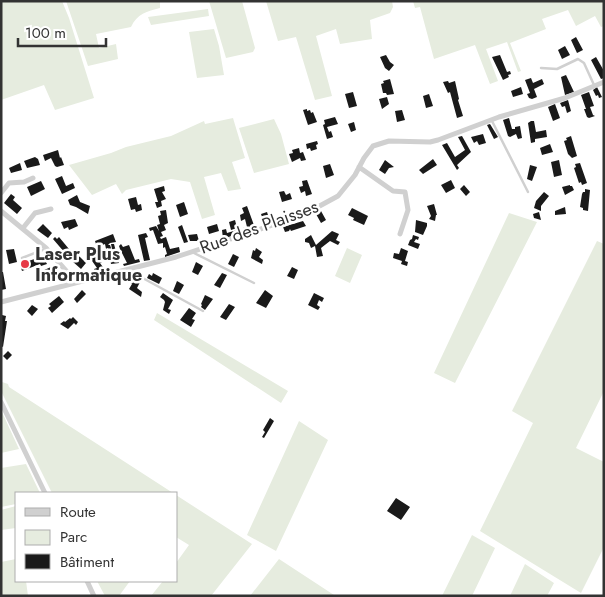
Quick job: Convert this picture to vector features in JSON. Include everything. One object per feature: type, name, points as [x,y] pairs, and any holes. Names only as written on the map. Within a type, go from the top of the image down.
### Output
[{"type":"street","name":"Rue des Plaisses","points":[[1,302],[192,252],[303,215],[338,196],[369,151],[379,143],[388,141],[430,142],[491,119],[565,98],[604,82]]},
{"type":"street","points":[[359,167],[393,191],[405,192],[408,210],[400,234]]},
{"type":"street","points":[[1,193],[9,183],[24,182],[33,178]]},
{"type":"street","points":[[23,228],[35,213],[51,209]]},
{"type":"street","points":[[1,211],[46,248],[76,282]]},
{"type":"street","points":[[1,402],[45,492]]},
{"type":"street","points":[[87,582],[94,596]]},
{"type":"lane","points":[[540,68],[557,69],[578,59],[584,63],[595,86]]},
{"type":"lane","points":[[491,119],[528,192]]},
{"type":"lane","points":[[22,258],[46,248]]},
{"type":"lane","points":[[192,252],[254,283]]},
{"type":"lane","points":[[126,269],[203,311]]},
{"type":"green space","points":[[1,1],[62,1],[94,98],[55,110],[44,85],[1,100]]},
{"type":"green space","points":[[66,1],[160,1],[160,8],[143,14],[136,19],[131,27],[96,34],[99,48],[116,44],[118,59],[88,66]]},
{"type":"green space","points":[[209,1],[242,1],[255,48],[253,52],[226,58]]},
{"type":"green space","points":[[266,1],[392,1],[393,7],[390,13],[370,20],[372,39],[340,44],[336,29],[316,36],[332,96],[315,100],[296,37],[278,41]]},
{"type":"green space","points":[[413,1],[604,1],[604,26],[601,27],[595,16],[576,26],[568,10],[542,19],[546,29],[510,43],[521,71],[518,72],[507,42],[486,49],[498,81],[490,84],[475,45],[434,59],[420,7],[415,8]]},
{"type":"green space","points":[[208,9],[209,16],[151,25],[148,17]]},
{"type":"green space","points":[[214,29],[224,75],[197,78],[189,32]]},
{"type":"green space","points":[[233,118],[245,158],[232,162],[241,189],[228,191],[221,173],[204,177],[215,215],[202,219],[190,182],[171,179],[126,190],[122,194],[116,184],[92,195],[69,165],[126,147],[171,136],[204,121],[205,124]]},
{"type":"green space","points":[[274,119],[281,134],[289,164],[254,173],[239,128]]},
{"type":"green space","points":[[509,213],[537,222],[455,383],[434,373]]},
{"type":"green space","points":[[597,241],[604,244],[604,391],[576,448],[604,462],[604,547],[581,593],[480,531],[533,423],[512,411]]},
{"type":"green space","points":[[347,248],[362,255],[350,283],[335,276]]},
{"type":"green space","points":[[157,313],[288,391],[281,403],[154,320]]},
{"type":"green space","points":[[2,382],[8,384],[9,387],[171,492],[52,492],[1,391]]},
{"type":"green space","points":[[1,410],[19,449],[1,453]]},
{"type":"green space","points":[[299,421],[328,440],[276,551],[247,535]]},
{"type":"green space","points":[[26,464],[40,492],[15,492],[15,504],[1,507],[1,468]]},
{"type":"green space","points":[[178,496],[252,544],[211,596],[151,596],[162,582],[178,582],[178,560],[189,545],[178,538]]},
{"type":"green space","points":[[15,506],[15,528],[1,530],[1,510]]},
{"type":"green space","points":[[472,535],[495,548],[472,596],[442,596]]},
{"type":"green space","points":[[15,559],[15,582],[26,582],[28,596],[1,596],[1,562]]},
{"type":"green space","points":[[279,559],[334,595],[335,596],[250,596]]},
{"type":"green space","points":[[525,564],[554,583],[547,596],[510,596]]},
{"type":"green space","points":[[98,582],[129,582],[119,596],[105,596]]},
{"type":"building","points":[[576,37],[583,50],[577,53],[571,40]]},
{"type":"building","points":[[565,46],[570,55],[562,59],[558,50]]},
{"type":"building","points":[[386,55],[394,65],[389,71],[385,68],[380,57]]},
{"type":"building","points":[[500,55],[507,72],[510,71],[511,74],[503,80],[492,57]]},
{"type":"building","points":[[596,57],[604,71],[604,78],[601,79],[591,60]]},
{"type":"building","points":[[566,75],[574,92],[565,95],[561,77]]},
{"type":"building","points":[[531,78],[533,83],[542,79],[544,84],[534,89],[537,97],[532,99],[527,94],[530,93],[525,80]]},
{"type":"building","points":[[390,79],[394,94],[387,95],[383,93],[381,84],[384,83],[383,81]]},
{"type":"building","points":[[448,81],[449,83],[455,81],[463,116],[457,118],[450,92],[448,93],[443,82]]},
{"type":"building","points":[[521,87],[523,94],[513,97],[511,91]]},
{"type":"building","points":[[597,87],[602,97],[599,98],[593,90]]},
{"type":"building","points":[[353,92],[357,106],[349,108],[345,94]]},
{"type":"building","points":[[589,92],[594,106],[590,107],[595,116],[589,118],[584,109],[586,109],[581,95]]},
{"type":"building","points":[[429,94],[433,106],[426,108],[423,96]]},
{"type":"building","points":[[387,97],[389,104],[382,109],[379,99]]},
{"type":"building","points":[[568,100],[571,111],[567,113],[565,106],[562,107],[560,103]]},
{"type":"building","points":[[555,104],[560,118],[553,121],[548,107]]},
{"type":"building","points":[[307,109],[311,113],[313,112],[317,122],[308,125],[303,110]]},
{"type":"building","points":[[402,110],[405,120],[397,122],[395,111]]},
{"type":"building","points":[[335,117],[338,124],[327,127],[333,137],[327,139],[323,125],[325,124],[324,120]]},
{"type":"building","points":[[509,118],[512,129],[520,126],[522,138],[518,139],[516,134],[508,136],[503,120]]},
{"type":"building","points":[[534,121],[536,132],[546,130],[547,137],[535,139],[535,142],[531,143],[528,123]]},
{"type":"building","points":[[354,122],[356,130],[351,132],[348,124]]},
{"type":"building","points":[[490,124],[498,137],[494,139],[487,125]]},
{"type":"building","points":[[483,134],[486,143],[479,145],[477,141],[474,143],[471,137]]},
{"type":"building","points":[[462,136],[471,152],[457,165],[459,168],[457,170],[442,145],[447,143],[455,157],[465,150],[458,137]]},
{"type":"building","points":[[571,136],[577,156],[572,158],[568,154],[564,141]]},
{"type":"building","points":[[317,141],[317,149],[311,151],[310,148],[307,149],[306,144]]},
{"type":"building","points":[[550,144],[553,152],[542,155],[540,148]]},
{"type":"building","points":[[299,148],[300,153],[303,152],[306,160],[301,161],[300,158],[292,162],[289,154],[293,153],[292,150]]},
{"type":"building","points":[[58,150],[64,165],[55,166],[51,158],[45,161],[43,155]]},
{"type":"building","points":[[35,157],[40,165],[27,168],[24,161]]},
{"type":"building","points":[[433,159],[437,165],[423,174],[419,170]]},
{"type":"building","points":[[385,160],[394,167],[389,168],[385,174],[379,170]]},
{"type":"building","points":[[559,160],[562,175],[554,177],[551,162]]},
{"type":"building","points":[[20,163],[22,170],[11,173],[9,168]]},
{"type":"building","points":[[580,163],[587,183],[582,185],[581,182],[579,183],[574,168],[576,167],[575,164]]},
{"type":"building","points":[[330,164],[334,175],[326,178],[323,166]]},
{"type":"building","points":[[530,165],[537,167],[532,181],[527,179]]},
{"type":"building","points":[[62,176],[66,186],[73,183],[75,188],[62,194],[55,179]]},
{"type":"building","points":[[307,180],[312,194],[306,196],[305,191],[301,193],[299,187],[303,186],[302,181]]},
{"type":"building","points":[[451,180],[455,188],[446,193],[441,185]]},
{"type":"building","points":[[41,181],[45,189],[31,196],[27,187]]},
{"type":"building","points":[[464,185],[470,192],[466,196],[460,189]]},
{"type":"building","points":[[570,185],[574,190],[565,195],[562,187]]},
{"type":"building","points":[[164,186],[165,191],[162,192],[166,199],[161,201],[162,206],[157,208],[155,202],[158,202],[154,189]]},
{"type":"building","points":[[585,189],[590,190],[588,211],[580,207],[582,194],[585,192]]},
{"type":"building","points":[[284,191],[286,195],[290,193],[292,199],[282,202],[279,192]]},
{"type":"building","points":[[544,192],[549,196],[541,206],[541,211],[534,208],[536,201]]},
{"type":"building","points":[[11,194],[15,197],[13,200],[22,208],[17,214],[4,203]]},
{"type":"building","points":[[77,195],[80,202],[90,206],[88,214],[70,205],[68,200]]},
{"type":"building","points":[[136,197],[138,205],[141,204],[142,210],[136,212],[135,209],[131,210],[128,199]]},
{"type":"building","points":[[184,202],[188,214],[180,217],[176,205]]},
{"type":"building","points":[[434,204],[437,215],[435,221],[429,219],[431,216],[427,206]]},
{"type":"building","points":[[247,206],[255,228],[244,232],[243,228],[247,227],[245,219],[241,221],[240,215],[244,213],[242,208]]},
{"type":"building","points":[[565,207],[566,214],[555,215],[555,211]]},
{"type":"building","points":[[352,208],[368,216],[364,225],[353,220],[354,218],[348,215]]},
{"type":"building","points":[[166,210],[168,223],[164,225],[166,230],[161,232],[163,236],[160,237],[161,239],[166,237],[170,249],[179,247],[180,252],[165,257],[167,254],[165,247],[163,248],[163,243],[158,244],[153,230],[150,231],[149,228],[156,226],[159,231],[157,225],[160,224],[158,216],[161,215],[160,211]]},
{"type":"building","points":[[321,211],[326,220],[321,223],[316,214]]},
{"type":"building","points":[[267,212],[269,218],[263,220],[261,214]]},
{"type":"building","points":[[539,212],[541,220],[534,218],[533,214]]},
{"type":"building","points":[[75,219],[78,226],[69,230],[68,227],[64,229],[61,222]]},
{"type":"building","points":[[235,220],[237,228],[231,230],[229,222]]},
{"type":"building","points":[[416,220],[427,223],[423,235],[415,232]]},
{"type":"building","points":[[303,221],[306,226],[291,231],[290,229],[285,232],[283,227]]},
{"type":"building","points":[[43,224],[52,233],[48,238],[37,230]]},
{"type":"building","points":[[217,224],[219,231],[209,234],[207,227]]},
{"type":"building","points":[[182,225],[188,242],[184,243],[178,227]]},
{"type":"building","points":[[226,229],[227,233],[240,230],[241,233],[223,239],[222,230]]},
{"type":"building","points":[[332,231],[339,234],[336,240],[340,242],[338,245],[330,241],[321,248],[323,256],[317,257],[315,246],[311,248],[309,243],[305,242],[305,239],[311,235],[316,245]]},
{"type":"building","points":[[146,233],[148,237],[145,238],[150,260],[144,261],[138,235]]},
{"type":"building","points":[[113,234],[116,242],[108,245],[110,245],[113,254],[111,244],[114,244],[119,263],[111,264],[108,248],[106,249],[105,244],[97,247],[95,241]]},
{"type":"building","points":[[197,234],[199,241],[190,241],[188,235]]},
{"type":"building","points":[[413,235],[419,237],[414,242],[420,244],[418,249],[408,245]]},
{"type":"building","points":[[55,237],[57,239],[59,237],[69,249],[65,253],[53,239]]},
{"type":"building","points":[[121,244],[123,247],[129,245],[135,260],[139,259],[140,262],[124,266],[123,264],[127,263],[119,246]]},
{"type":"building","points":[[256,248],[262,252],[259,257],[263,260],[262,264],[251,258],[253,250],[255,251]]},
{"type":"building","points":[[401,248],[408,251],[405,261],[408,262],[407,266],[401,264],[402,261],[393,258],[394,253],[399,254]]},
{"type":"building","points":[[14,249],[17,262],[9,264],[6,250]]},
{"type":"building","points":[[233,254],[239,257],[234,267],[228,264]]},
{"type":"building","points":[[78,255],[86,263],[81,269],[72,261]]},
{"type":"building","points":[[43,256],[47,264],[41,266],[40,264],[22,271],[20,264]]},
{"type":"building","points":[[96,256],[102,262],[100,263],[105,270],[94,272],[94,269],[97,268],[90,258]]},
{"type":"building","points":[[196,262],[203,266],[198,275],[192,272]]},
{"type":"building","points":[[51,267],[53,276],[44,279],[42,271]]},
{"type":"building","points":[[292,267],[298,270],[294,279],[287,276]]},
{"type":"building","points":[[1,272],[3,272],[6,289],[1,290]]},
{"type":"building","points":[[153,273],[162,278],[159,284],[147,278],[149,274],[152,276]]},
{"type":"building","points":[[222,273],[227,275],[220,288],[214,285]]},
{"type":"building","points":[[133,278],[140,282],[137,288],[142,292],[141,297],[129,289],[132,284],[128,279]]},
{"type":"building","points":[[177,281],[184,285],[179,294],[173,291]]},
{"type":"building","points":[[82,290],[86,294],[77,303],[74,299]]},
{"type":"building","points":[[265,290],[273,296],[266,308],[256,303]]},
{"type":"building","points":[[163,293],[173,300],[168,309],[171,310],[169,314],[163,310],[165,302],[160,297]]},
{"type":"building","points":[[314,293],[324,298],[322,302],[319,300],[317,305],[320,307],[318,310],[308,305]]},
{"type":"building","points":[[205,295],[213,299],[205,310],[201,307],[201,304]]},
{"type":"building","points":[[59,296],[64,302],[52,313],[48,308],[51,306],[49,304]]},
{"type":"building","points":[[229,304],[235,307],[226,320],[220,317]]},
{"type":"building","points":[[32,305],[38,309],[32,316],[27,311]]},
{"type":"building","points":[[189,308],[196,313],[192,319],[195,320],[191,327],[180,320]]},
{"type":"building","points":[[2,315],[6,316],[5,321],[7,321],[3,347],[1,346]]},
{"type":"building","points":[[73,317],[78,322],[76,325],[74,323],[68,329],[60,324],[71,319]]},
{"type":"building","points":[[8,351],[12,355],[7,360],[3,356]]},
{"type":"building","points":[[270,418],[274,421],[264,438],[262,437],[265,432],[263,430]]},
{"type":"building","points":[[396,498],[410,507],[401,520],[387,511]]},
{"type":"place","name":"Laser Plus Informatique","points":[[25,264]]}]
